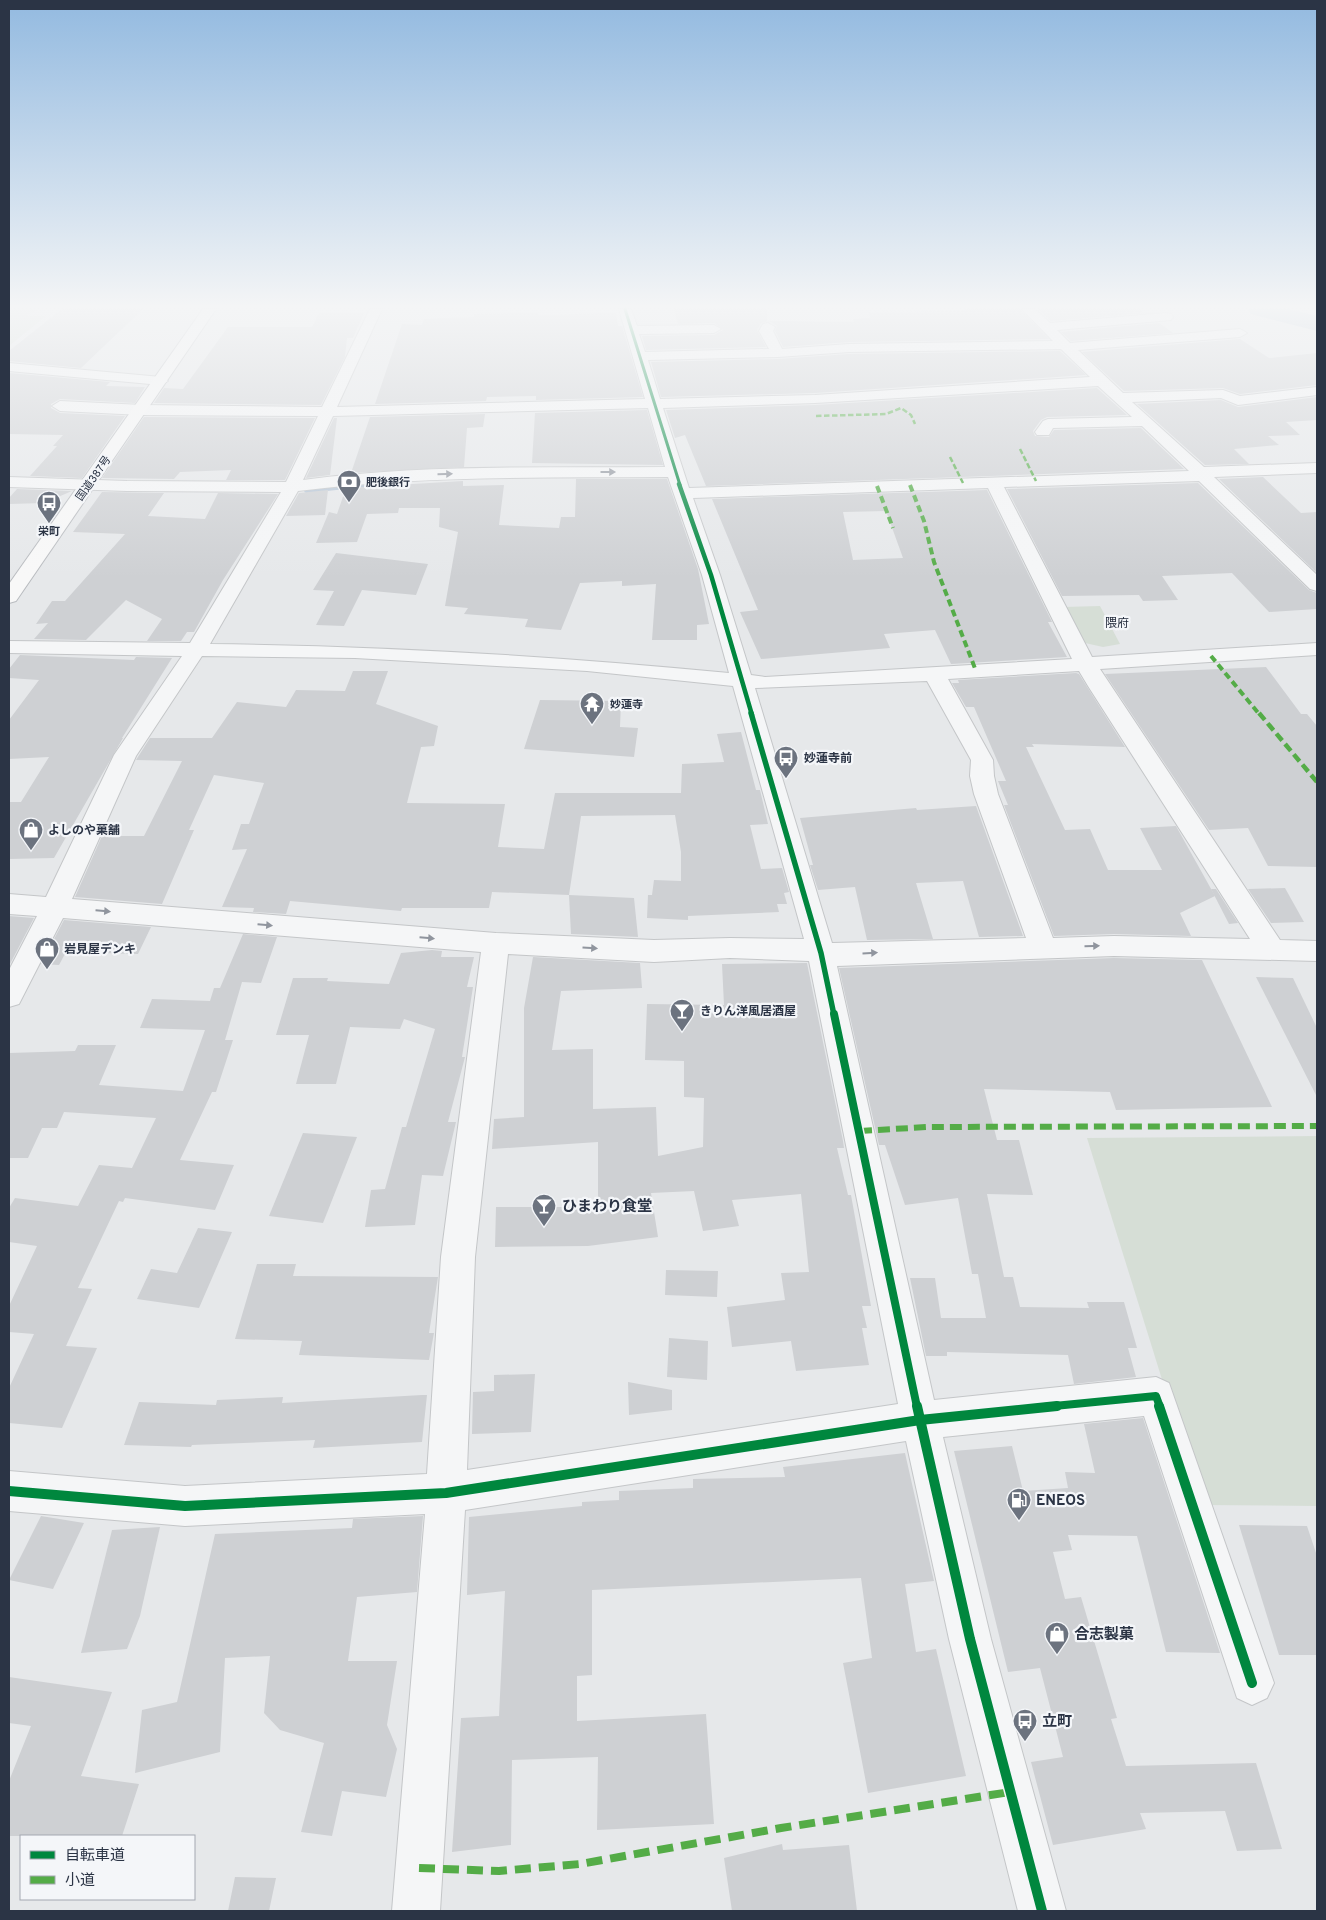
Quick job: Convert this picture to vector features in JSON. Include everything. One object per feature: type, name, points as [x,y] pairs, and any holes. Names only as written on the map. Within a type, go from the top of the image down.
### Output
[{"type":"highway","name":"国道387号","points":[[9,597],[149,399]]},
{"type":"street","points":[[9,996],[55,907],[125,755],[196,650],[292,487],[334,399]]},
{"type":"street","points":[[654,399],[710,575],[821,953],[920,1420],[970,1639],[1042,1911]]},
{"type":"street","points":[[812,399],[816,416]]},
{"type":"street","points":[[60,406],[142,410],[328,412],[817,399]]},
{"type":"street","points":[[1120,399],[1146,421],[1317,585]]},
{"type":"street","points":[[1233,399],[1238,401],[1262,399]]},
{"type":"street","points":[[1291,399],[1303,408]]},
{"type":"street","points":[[1043,432],[1048,424],[1146,421]]},
{"type":"street","points":[[9,482],[292,487],[344,480],[539,476],[679,483],[993,482],[1197,476],[1201,474],[1317,468]]},
{"type":"street","points":[[993,482],[1074,644],[1272,950]]},
{"type":"street","points":[[9,647],[355,652],[587,665],[765,682],[1087,665],[1317,649]]},
{"type":"street","points":[[934,674],[982,760],[982,776],[986,794],[1043,948]]},
{"type":"street","points":[[9,904],[496,944],[654,951],[730,948],[808,950],[838,955],[1114,946],[1317,951]]},
{"type":"street","points":[[416,1911],[446,1493],[458,1257],[496,944]]},
{"type":"street","points":[[9,1491],[185,1506],[446,1493],[920,1420],[1156,1396],[1252,1683]]},
{"type":"shaded area","points":[[1100,606],[1120,644],[1103,647],[1085,643],[1063,607]]},
{"type":"shaded area","points":[[1317,1136],[1317,1506],[1201,1505],[1087,1138]]},
{"type":"building","points":[[9,399],[138,399],[135,403],[60,399],[51,404],[51,408],[60,413],[125,416],[82,478],[30,476],[57,446],[53,446],[63,435],[9,434]]},
{"type":"building","points":[[157,399],[324,399],[321,405],[154,403]]},
{"type":"building","points":[[377,399],[487,399],[486,401],[375,404]]},
{"type":"building","points":[[536,399],[586,399],[536,400]]},
{"type":"building","points":[[921,399],[1109,399],[1127,415],[1047,417],[1041,420],[1033,431],[1035,436],[1049,437],[1054,430],[1141,428],[1184,469],[706,486],[685,435],[675,438],[666,410],[815,405]]},
{"type":"building","points":[[1317,399],[1317,420],[1286,422],[1300,435],[1268,436],[1279,445],[1234,449],[1249,464],[1205,465],[1137,404],[1221,400],[1238,407]]},
{"type":"building","points":[[647,410],[663,465],[532,463],[535,413]]},
{"type":"building","points":[[485,414],[483,427],[467,428],[464,467],[351,473],[370,417]]},
{"type":"building","points":[[144,417],[315,418],[285,480],[226,480],[231,470],[180,472],[174,479],[102,478]]},
{"type":"building","points":[[334,418],[337,418],[330,475],[306,478]]},
{"type":"building","points":[[1263,477],[1301,513],[1317,512],[1317,573],[1219,479]]},
{"type":"building","points":[[576,479],[667,479],[698,569],[709,624],[697,625],[697,640],[652,640],[656,584],[622,586],[622,581],[580,583],[561,630],[525,627],[528,619],[464,614],[468,608],[445,606],[458,532],[439,527],[440,508],[399,508],[398,513],[367,514],[357,542],[316,543],[329,512],[337,514],[346,488],[463,481],[463,486],[504,485],[499,525],[559,528],[561,517],[575,517]]},
{"type":"building","points":[[1198,483],[1309,590],[1317,593],[1317,609],[1269,612],[1232,573],[1162,576],[1178,600],[1143,601],[1139,595],[1062,596],[1007,489]]},
{"type":"building","points":[[17,489],[72,491],[44,503],[9,504],[9,498]]},
{"type":"building","points":[[328,490],[325,515],[286,516],[299,493]]},
{"type":"building","points":[[987,490],[1052,622],[1048,622],[1067,657],[951,664],[935,630],[884,634],[890,648],[761,659],[740,612],[758,610],[712,499]],"holes":[[[886,511],[903,558],[853,560],[843,512]]]},
{"type":"building","points":[[102,492],[164,493],[148,516],[205,519],[218,493],[278,494],[223,580],[194,632],[187,632],[181,641],[147,641],[162,619],[126,600],[86,640],[34,639],[48,623],[36,624],[52,601],[65,601],[125,534],[73,532]]},
{"type":"building","points":[[336,553],[428,564],[416,595],[362,590],[344,626],[316,625],[334,591],[313,590]]},
{"type":"building","points":[[20,655],[134,660],[136,657],[172,658],[122,738],[54,858],[9,859],[9,802],[21,802],[49,757],[9,759],[9,720],[39,680],[9,678],[9,669]]},
{"type":"building","points":[[1266,667],[1301,714],[1307,714],[1317,726],[1317,867],[1268,866],[1248,828],[1209,830],[1105,674]]},
{"type":"building","points":[[353,671],[388,671],[376,704],[438,726],[434,746],[421,747],[407,803],[505,804],[498,847],[544,849],[555,793],[681,793],[682,764],[724,762],[717,734],[741,732],[756,790],[760,790],[768,824],[750,825],[761,869],[782,868],[789,892],[784,893],[787,904],[777,904],[779,912],[688,916],[688,920],[647,918],[648,895],[652,895],[654,880],[681,881],[681,852],[675,815],[581,816],[569,895],[492,892],[489,908],[402,908],[401,911],[290,901],[286,914],[253,912],[254,908],[222,907],[247,849],[232,850],[241,824],[249,824],[264,783],[214,775],[189,830],[194,830],[162,904],[75,897],[102,836],[144,836],[182,761],[136,760],[150,738],[212,738],[237,702],[286,707],[296,690],[345,691]]},
{"type":"building","points":[[1079,674],[1125,747],[1032,744],[1034,747],[1026,747],[1065,830],[1090,829],[1108,870],[1162,870],[1140,828],[1176,826],[1215,896],[1180,913],[1191,936],[1114,934],[1054,936],[1004,805],[1008,805],[998,781],[1006,781],[974,707],[966,707],[952,683],[959,683],[958,680]]},
{"type":"building","points":[[540,700],[621,701],[620,727],[638,728],[634,757],[524,749]]},
{"type":"building","points":[[976,806],[1023,936],[979,937],[963,881],[916,883],[933,939],[867,940],[855,887],[818,890],[810,865],[813,865],[800,818],[916,808],[917,810]]},
{"type":"building","points":[[1285,888],[1304,922],[1271,923],[1248,889]]},
{"type":"building","points":[[1211,889],[1216,889],[1238,923],[1229,924]]},
{"type":"building","points":[[569,895],[634,898],[638,937],[571,934]]},
{"type":"building","points":[[9,916],[34,918],[10,964],[9,964]]},
{"type":"building","points":[[64,920],[151,927],[138,954],[66,952],[59,965],[41,964]]},
{"type":"building","points":[[243,934],[277,937],[261,983],[242,982],[225,1040],[233,1040],[216,1092],[212,1092],[180,1160],[234,1165],[215,1210],[125,1198],[123,1202],[119,1201],[78,1288],[92,1289],[66,1346],[97,1348],[62,1428],[9,1423],[9,1388],[34,1334],[9,1332],[9,1306],[37,1246],[9,1242],[9,1208],[15,1198],[78,1206],[99,1165],[132,1168],[156,1118],[64,1112],[57,1128],[42,1128],[28,1158],[9,1158],[9,1053],[75,1051],[78,1045],[116,1045],[99,1085],[183,1091],[205,1030],[140,1028],[152,999],[210,1001],[214,988],[220,988]]},
{"type":"building","points":[[442,951],[441,957],[474,957],[467,987],[473,987],[462,1057],[465,1057],[448,1122],[456,1122],[443,1176],[422,1175],[415,1225],[365,1227],[371,1190],[385,1189],[402,1127],[406,1127],[435,1029],[404,1019],[400,1029],[350,1027],[336,1084],[296,1084],[309,1035],[276,1035],[293,978],[328,978],[327,981],[389,984],[401,953]]},
{"type":"building","points":[[533,957],[640,963],[642,988],[561,991],[552,1050],[593,1049],[593,1109],[656,1107],[658,1156],[703,1147],[704,1098],[684,1097],[684,1061],[645,1060],[647,1004],[724,1005],[722,964],[807,963],[843,1141],[844,1148],[837,1148],[848,1195],[851,1195],[871,1306],[862,1306],[867,1328],[862,1328],[869,1365],[796,1371],[791,1341],[732,1347],[727,1307],[785,1300],[781,1273],[809,1272],[801,1194],[732,1200],[739,1226],[703,1231],[694,1191],[651,1193],[658,1237],[588,1246],[495,1247],[496,1207],[598,1207],[598,1142],[492,1149],[494,1119],[524,1117],[524,1008]]},
{"type":"building","points":[[1114,958],[1202,960],[1272,1107],[1116,1110],[1110,1092],[984,1089],[997,1140],[1019,1140],[1033,1195],[987,1194],[1004,1277],[1013,1277],[1020,1307],[1089,1308],[1087,1302],[1124,1302],[1137,1348],[1128,1348],[1136,1377],[1074,1384],[1068,1355],[947,1352],[947,1356],[926,1356],[910,1278],[935,1278],[941,1318],[986,1318],[978,1274],[972,1274],[958,1198],[905,1205],[885,1145],[879,1145],[839,968]]},
{"type":"building","points":[[1256,977],[1293,978],[1317,1028],[1317,1097]]},
{"type":"building","points":[[303,1133],[357,1137],[323,1223],[269,1216]]},
{"type":"building","points":[[198,1228],[232,1232],[199,1308],[137,1299],[151,1269],[177,1273]]},
{"type":"building","points":[[257,1264],[296,1264],[293,1276],[438,1277],[429,1333],[434,1333],[429,1360],[299,1355],[302,1341],[235,1339]]},
{"type":"building","points":[[666,1270],[718,1271],[717,1297],[665,1295]]},
{"type":"building","points":[[669,1338],[708,1341],[707,1380],[667,1377]]},
{"type":"building","points":[[535,1374],[531,1432],[472,1434],[473,1392],[494,1391],[494,1375]]},
{"type":"building","points":[[628,1382],[672,1390],[672,1410],[629,1415]]},
{"type":"building","points":[[427,1395],[422,1442],[313,1448],[315,1440],[192,1445],[191,1447],[124,1445],[139,1402],[216,1405],[217,1400],[283,1397],[282,1403]]},
{"type":"building","points":[[1143,1418],[1220,1653],[1166,1652],[1137,1536],[1068,1535],[1072,1550],[1053,1552],[1065,1599],[1081,1597],[1117,1718],[1111,1719],[1126,1766],[1256,1763],[1282,1849],[1237,1851],[1225,1811],[1140,1813],[1146,1829],[1053,1845],[1031,1762],[1063,1757],[1040,1668],[1008,1672],[954,1451],[1012,1446],[1023,1491],[1068,1488],[1065,1472],[1095,1473],[1084,1424]]},
{"type":"building","points":[[905,1453],[934,1581],[905,1584],[916,1652],[936,1649],[966,1776],[868,1793],[843,1663],[872,1658],[861,1578],[592,1590],[592,1675],[577,1676],[577,1721],[706,1714],[714,1824],[597,1830],[598,1757],[512,1760],[511,1845],[452,1852],[461,1718],[499,1716],[505,1591],[467,1595],[469,1517],[582,1506],[582,1502],[619,1500],[619,1491],[693,1488],[693,1479],[785,1477],[783,1467]]},
{"type":"building","points":[[41,1516],[84,1523],[53,1589],[9,1580]]},
{"type":"building","points":[[423,1516],[417,1592],[357,1597],[348,1661],[397,1661],[387,1725],[397,1749],[386,1797],[342,1791],[332,1836],[301,1832],[324,1743],[280,1730],[264,1713],[270,1656],[225,1658],[220,1752],[135,1773],[142,1710],[177,1702],[215,1534],[352,1528],[353,1519]]},
{"type":"building","points":[[1239,1525],[1307,1526],[1317,1556],[1317,1655],[1279,1655]]},
{"type":"building","points":[[160,1527],[140,1616],[127,1649],[81,1653],[112,1530]]},
{"type":"building","points":[[9,1677],[112,1692],[81,1776],[139,1784],[122,1835],[9,1836],[9,1781],[31,1726],[9,1723]]},
{"type":"building","points":[[782,1844],[783,1850],[849,1845],[857,1911],[732,1911],[724,1858]]},
{"type":"building","points":[[235,1877],[276,1878],[269,1911],[228,1911]]},
{"type":"waterway","points":[[353,485],[384,482]]},
{"type":"waterway","points":[[307,490],[365,484]]},
{"type":"marked path","points":[[816,416],[886,414],[901,408],[911,415],[915,424]]},
{"type":"marked path","points":[[1020,449],[1036,481]]},
{"type":"marked path","points":[[950,457],[963,483]]},
{"type":"marked path","points":[[910,485],[924,521],[934,562],[976,671]]},
{"type":"marked path","points":[[877,486],[893,528]]},
{"type":"marked path","points":[[1211,656],[1317,782]]},
{"type":"marked path","points":[[860,1131],[927,1127],[1317,1126]]},
{"type":"marked path","points":[[419,1868],[499,1871],[580,1864],[781,1828],[1010,1792]]},
{"type":"cycle path","points":[[652,399],[675,472],[711,575],[821,953],[920,1420],[970,1639],[1042,1911]]},
{"type":"cycle path","points":[[9,1491],[185,1506],[446,1493],[920,1420],[1156,1396],[1252,1683]]},
{"type":"place","name":"肥後銀行","points":[[349,503]]},
{"type":"place","name":"栄町","points":[[49,524]]},
{"type":"place","name":"妙蓮寺","points":[[592,725]]},
{"type":"place","name":"妙蓮寺前","points":[[786,779]]},
{"type":"place","name":"よしのや菓舗","points":[[31,851]]},
{"type":"place","name":"岩見屋デンキ","points":[[47,970]]},
{"type":"place","name":"きりん洋風居酒屋","points":[[682,1032]]},
{"type":"place","name":"ひまわり食堂","points":[[544,1227]]},
{"type":"place","name":"ENEOS","points":[[1019,1521]]},
{"type":"place","name":"合志製菓","points":[[1057,1655]]},
{"type":"place","name":"立町","points":[[1025,1742]]},
{"type":"district","name":"隈府","points":[[1117,623]]}]
